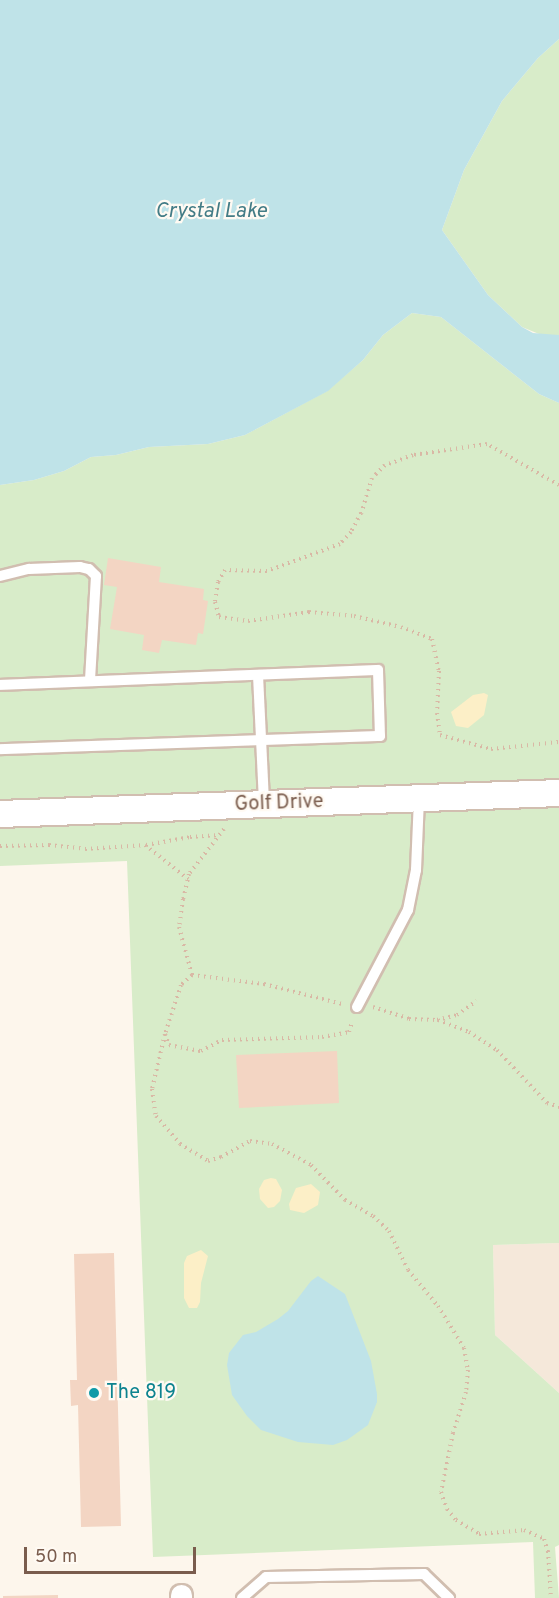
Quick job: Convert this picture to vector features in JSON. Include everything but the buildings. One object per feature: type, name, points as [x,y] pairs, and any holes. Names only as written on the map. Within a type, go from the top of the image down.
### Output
[{"type":"street","name":"Golf Drive","points":[[0,814],[559,793]]},
{"type":"lane","points":[[0,576],[29,569],[80,567],[88,569],[96,576],[90,681]]},
{"type":"lane","points":[[0,685],[378,670],[380,736],[0,749]]},
{"type":"lane","points":[[254,805],[261,740],[258,675]]},
{"type":"lane","points":[[357,1007],[408,910],[416,870],[419,799]]},
{"type":"lane","points":[[242,1598],[266,1576],[424,1574],[449,1598]]},
{"type":"path","points":[[559,485],[487,444],[412,455],[385,465],[372,478],[361,513],[351,532],[340,544],[267,571],[225,570],[218,582],[215,602],[219,617],[248,621],[309,612],[354,615],[432,639],[440,671],[437,713],[440,735],[491,749],[559,742]]},
{"type":"path","points":[[192,975],[179,927],[188,879],[220,835],[254,805]]},
{"type":"path","points":[[0,846],[50,845],[85,849],[145,845],[190,837],[220,835]]},
{"type":"path","points":[[145,845],[188,879]]},
{"type":"path","points":[[192,975],[264,984],[357,1007],[375,1007],[409,1019],[438,1020],[457,1015],[476,1001]]},
{"type":"path","points":[[192,975],[181,986],[165,1034],[152,1089],[156,1116],[180,1144],[208,1161],[222,1157],[250,1141],[272,1144],[311,1165],[345,1200],[374,1216],[389,1231],[408,1270],[438,1306],[464,1348],[468,1370],[466,1392],[453,1433],[441,1492],[447,1509],[456,1520],[479,1534],[524,1530],[543,1539],[548,1551],[551,1598]]},
{"type":"path","points":[[165,1034],[169,1045],[201,1051],[222,1040],[322,1037],[349,1032],[357,1007]]},
{"type":"path","points":[[438,1020],[469,1032],[497,1050],[547,1103],[559,1107]]},
{"type":"shaded area","points":[[559,1243],[559,1393],[495,1335],[493,1245]]},
{"type":"green space","points":[[559,39],[559,335],[544,336],[522,327],[488,295],[442,230],[464,170],[502,101],[538,58]]},
{"type":"green space","points":[[412,313],[441,317],[539,394],[559,403],[559,1243],[493,1245],[495,1335],[559,1393],[559,1545],[555,1547],[559,1598],[535,1598],[533,1542],[153,1557],[127,861],[0,866],[0,485],[34,480],[64,471],[91,457],[116,455],[149,447],[208,444],[245,435],[327,391],[363,360],[383,335]]},
{"type":"sand","points":[[484,693],[488,695],[484,715],[468,728],[456,726],[451,712],[473,695]]},
{"type":"sand","points":[[276,1179],[282,1190],[280,1201],[274,1207],[268,1208],[260,1199],[259,1189],[264,1180]]},
{"type":"sand","points":[[311,1184],[320,1192],[318,1205],[304,1213],[290,1210],[289,1204],[296,1188]]},
{"type":"sand","points":[[201,1250],[208,1256],[201,1283],[200,1302],[197,1308],[189,1308],[184,1298],[184,1263],[187,1256]]},
{"type":"water","name":"Crystal Lake","points":[[0,0],[559,0],[559,39],[538,58],[502,101],[464,170],[442,230],[488,295],[522,327],[533,333],[559,335],[559,403],[539,394],[441,317],[412,313],[383,335],[363,360],[328,391],[245,435],[208,444],[149,447],[116,455],[91,457],[64,471],[34,480],[0,485]]},
{"type":"water","points":[[318,1276],[345,1294],[371,1361],[377,1394],[377,1402],[368,1425],[347,1440],[333,1445],[298,1442],[261,1430],[247,1416],[232,1395],[227,1365],[229,1353],[243,1335],[256,1332],[278,1319],[288,1311],[311,1281]]},
{"type":"place","name":"The 819","points":[[94,1393]]}]
